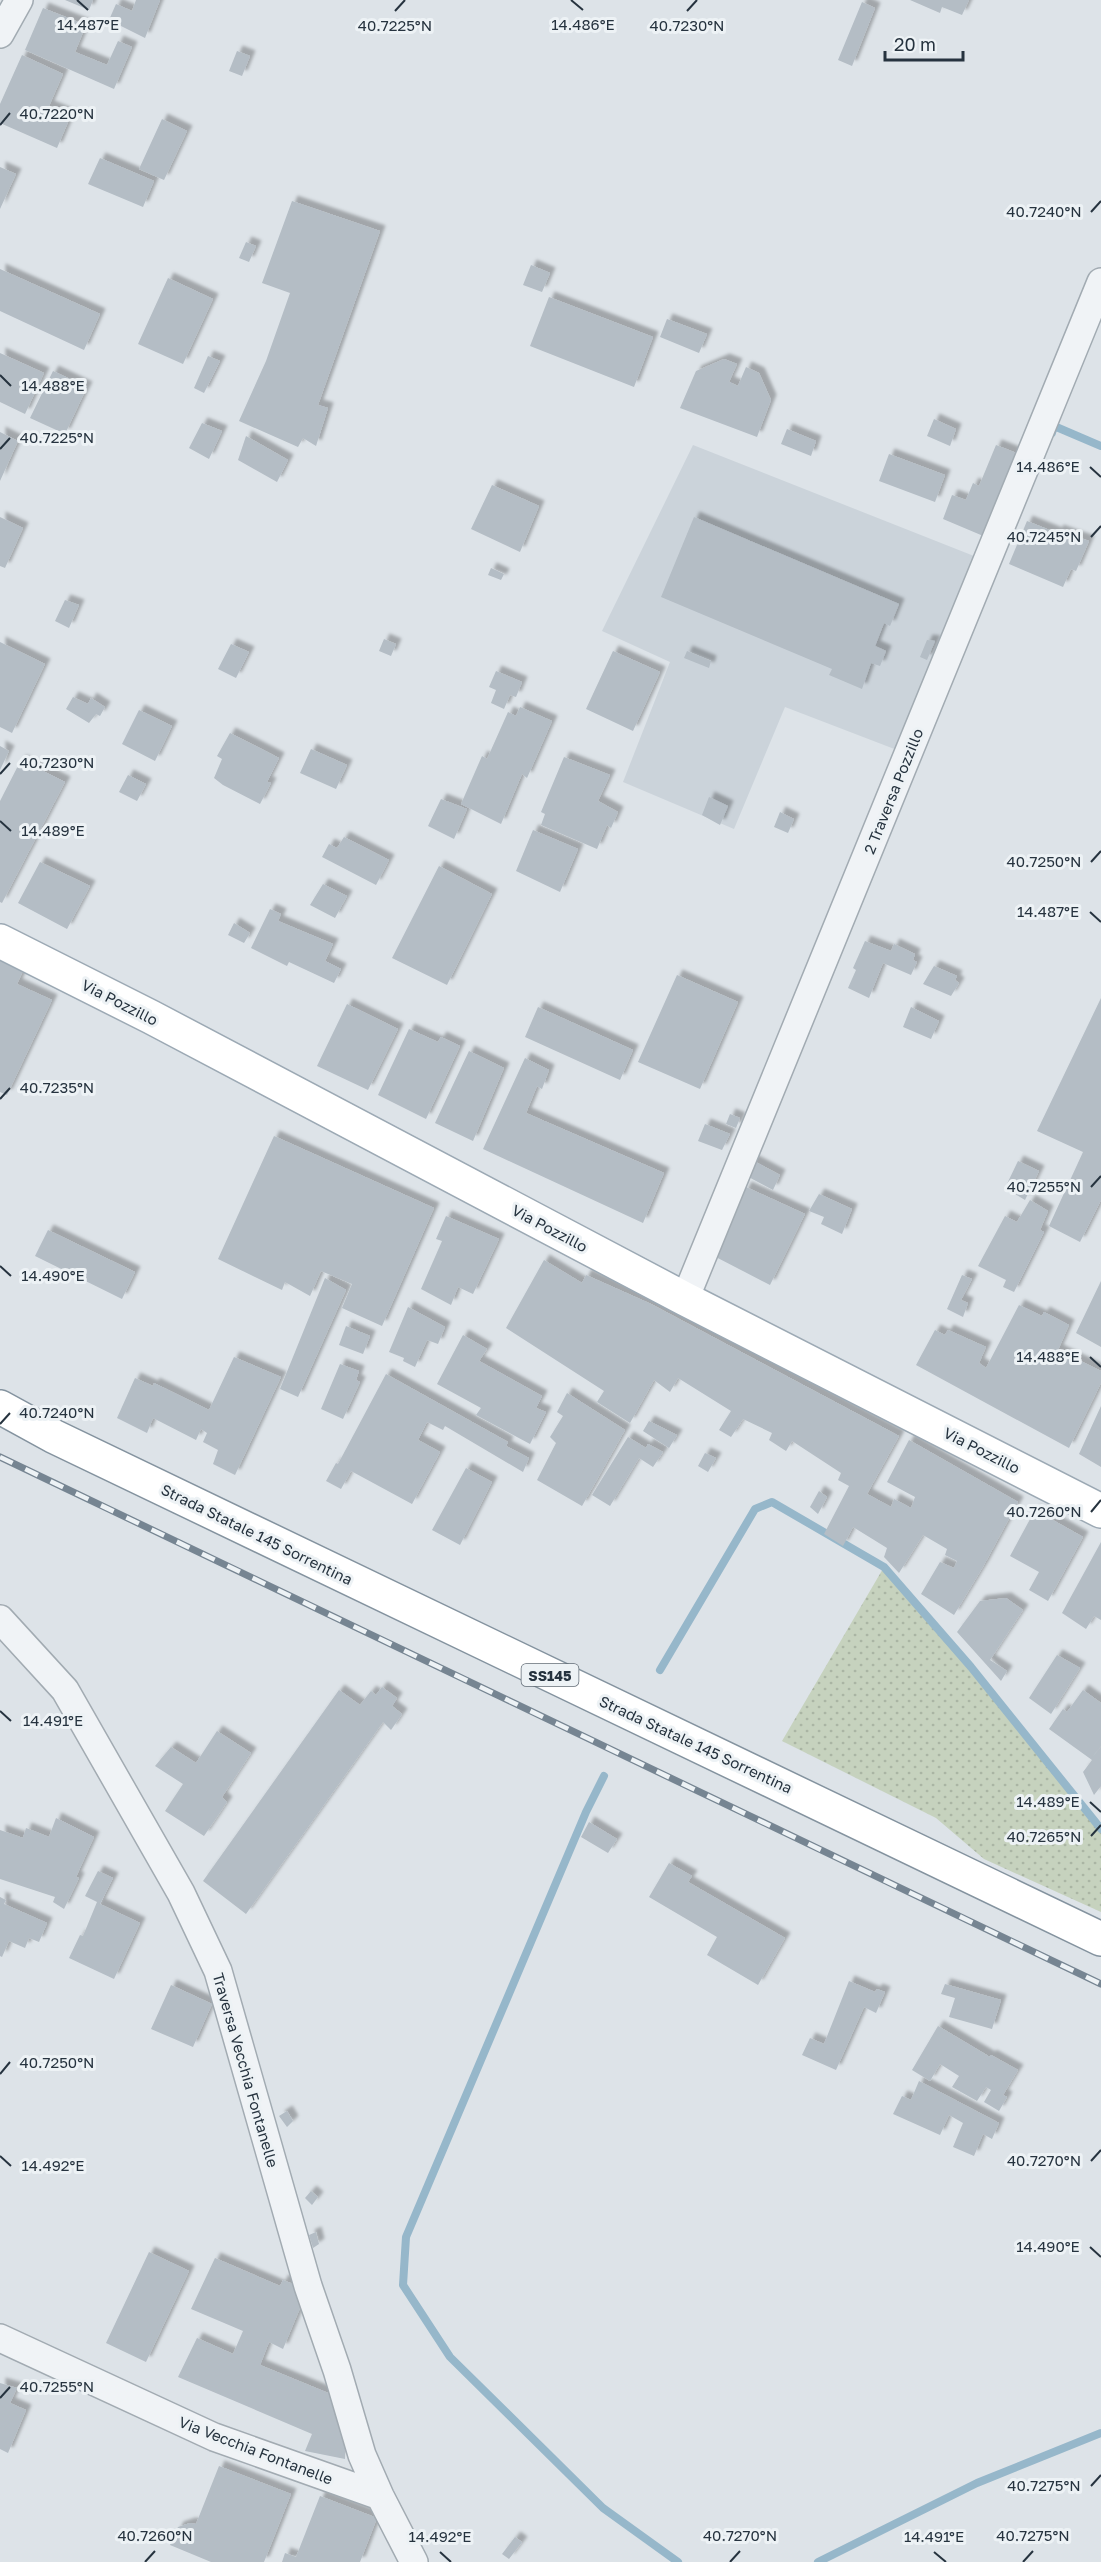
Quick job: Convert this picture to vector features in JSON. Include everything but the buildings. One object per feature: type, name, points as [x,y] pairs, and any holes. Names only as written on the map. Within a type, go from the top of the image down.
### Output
[{"type":"main road","name":"Via Pozzillo","points":[[0,941],[151,1017],[685,1299],[1101,1511]]},
{"type":"main road","name":"Strada Statale 145 Sorrentina","points":[[0,1407],[95,1456],[1101,1939]]},
{"type":"street","points":[[0,34],[19,0]]},
{"type":"street","name":"2 Traversa Pozzillo","points":[[685,1299],[1101,282]]},
{"type":"street","name":"Traversa Vecchia Fontanelle","points":[[0,1619],[65,1690],[181,1893],[218,1971],[308,2286],[338,2370],[362,2455],[380,2496]]},
{"type":"street","name":"Via Vecchia Fontanelle","points":[[0,2338],[214,2437],[380,2496]]},
{"type":"street","points":[[380,2496],[414,2562]]},
{"type":"shaded area","points":[[693,445],[979,558],[897,750],[785,707],[734,829],[623,782],[670,662],[602,631]]},
{"type":"green space","points":[[884,1567],[971,1667],[1101,1829],[1101,1912],[984,1859],[936,1818],[782,1741]]},
{"type":"waterway","points":[[1052,433],[1054,426],[1101,446]]},
{"type":"waterway","points":[[660,1670],[755,1509],[772,1502],[884,1567],[971,1667],[1101,1829]]},
{"type":"waterway","points":[[604,1776],[586,1812],[406,2237],[403,2285],[450,2357],[603,2508],[678,2562]]},
{"type":"waterway","points":[[818,2562],[977,2483],[1101,2433]]},
{"type":"railway","points":[[0,1457],[1101,1984]]}]
